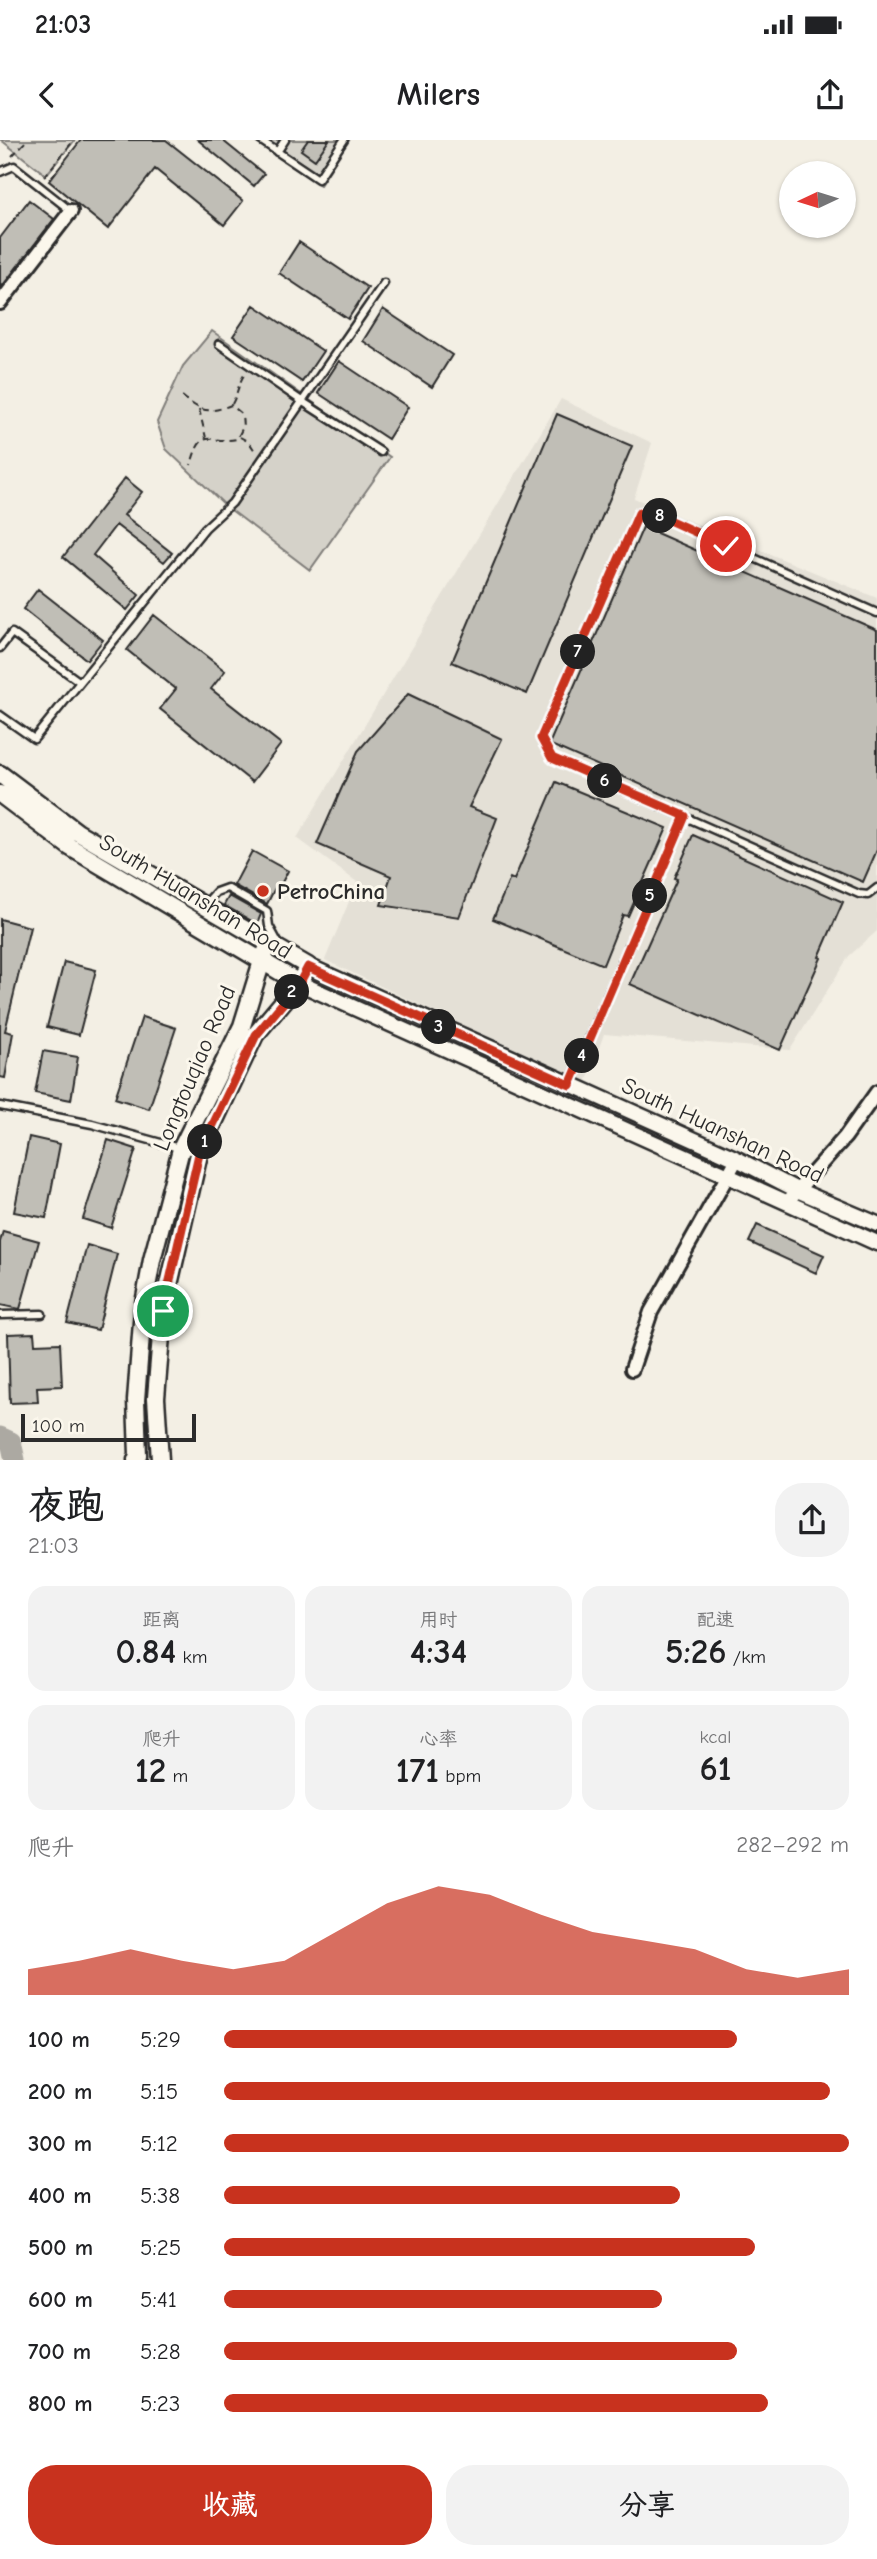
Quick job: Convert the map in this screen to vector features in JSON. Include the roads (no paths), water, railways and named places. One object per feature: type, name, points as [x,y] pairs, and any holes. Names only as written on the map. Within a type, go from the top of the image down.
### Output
[{"type":"main road","name":"South Huanshan Road","points":[[0,774],[77,832],[308,967]]},
{"type":"main road","name":"South Huanshan Road","points":[[0,794],[70,848],[299,984]]},
{"type":"main road","name":"Longtouqiao Road","points":[[136,1460],[136,1400],[143,1309],[152,1260],[181,1149],[242,1026],[270,944]]},
{"type":"main road","name":"Longtouqiao Road","points":[[160,1460],[156,1398],[163,1311],[199,1154],[256,1035],[299,984],[308,967]]},
{"type":"street","points":[[0,303],[71,211]]},
{"type":"street","name":"South Huanshan Road","points":[[308,967],[877,1224]]},
{"type":"street","name":"South Huanshan Road","points":[[299,984],[877,1243]]},
{"type":"street","points":[[787,1202],[845,1137],[877,1091]]},
{"type":"street","points":[[632,1370],[651,1312],[737,1159]]},
{"type":"lane","points":[[260,140],[318,179],[344,140]]},
{"type":"lane","points":[[277,152],[285,140]]},
{"type":"lane","points":[[1,172],[14,166],[71,211]]},
{"type":"lane","points":[[0,715],[34,739],[205,528],[232,503],[384,283]]},
{"type":"lane","points":[[219,344],[382,452]]},
{"type":"lane","points":[[877,613],[651,512],[639,513],[541,738],[552,758],[859,894],[868,895],[877,888]]},
{"type":"lane","points":[[0,648],[12,632],[80,682]]},
{"type":"lane","points":[[570,1085],[685,816]]},
{"type":"lane","points":[[204,906],[216,892],[227,888],[267,911],[269,926],[285,953]]},
{"type":"lane","points":[[0,1106],[92,1124],[199,1154]]},
{"type":"lane","points":[[0,1315],[42,1314]]},
{"type":"waterway","points":[[0,1437],[11,1442],[15,1460]]},
{"type":"place","name":"PetroChina","points":[[263,891]]}]
